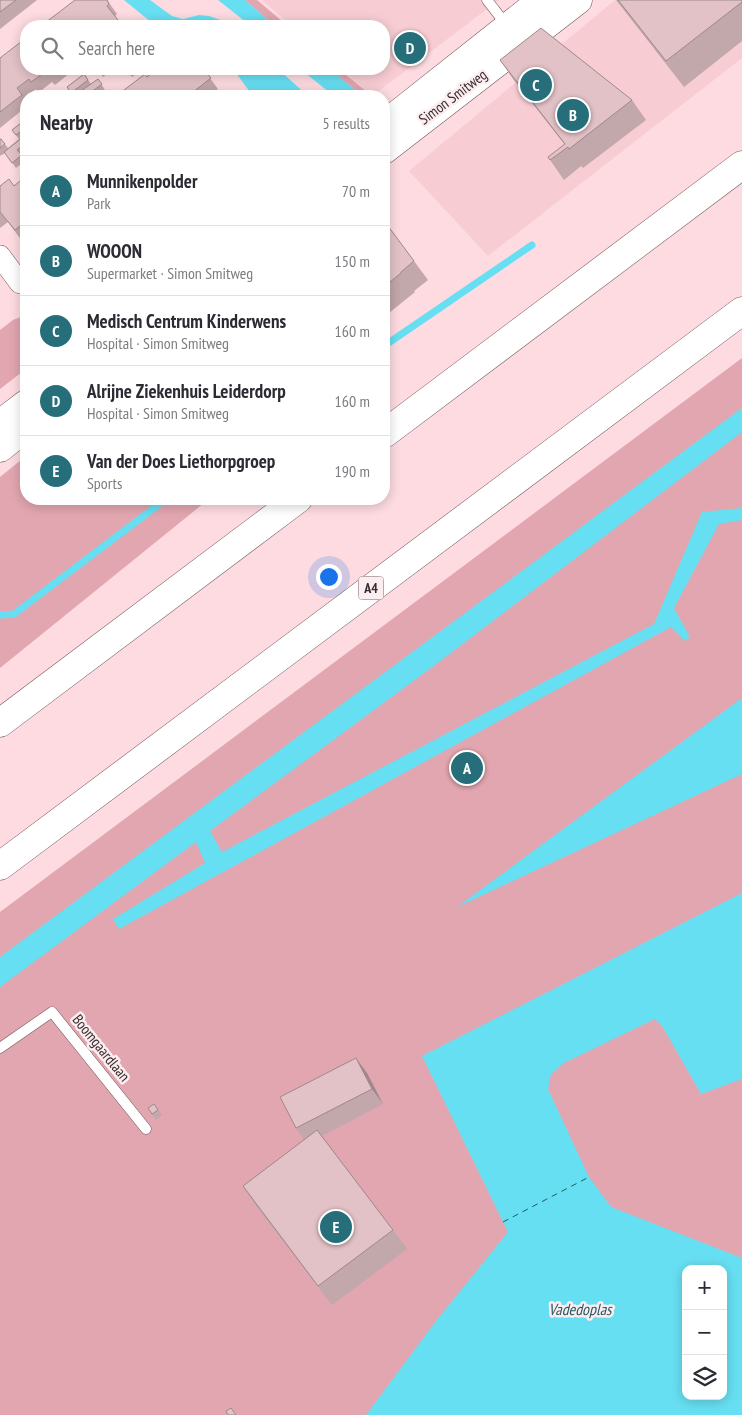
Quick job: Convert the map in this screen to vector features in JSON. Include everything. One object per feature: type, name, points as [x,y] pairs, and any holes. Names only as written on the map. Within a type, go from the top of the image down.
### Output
[{"type":"main road","name":"Simon Smitweg","points":[[390,145],[515,36],[542,0]]},
{"type":"main road","name":"Simon Smitweg","points":[[390,121],[515,36],[578,0]]},
{"type":"main road","points":[[390,429],[742,165]]},
{"type":"main road","name":"A4","points":[[0,866],[742,311]]},
{"type":"main road","points":[[0,424],[20,409]]},
{"type":"main road","points":[[0,448],[20,432]]},
{"type":"main road","points":[[0,723],[290,505]]},
{"type":"street","points":[[0,256],[20,283]]},
{"type":"lane","points":[[488,0],[515,36]]},
{"type":"lane","name":"Boomgaardlaan","points":[[0,1048],[52,1012],[146,1129]]},
{"type":"shaded area","points":[[245,0],[257,0],[281,20],[268,20]]},
{"type":"shaded area","points":[[262,0],[499,0],[380,90],[365,90],[348,75],[390,75],[390,20],[285,20]]},
{"type":"shaded area","points":[[615,0],[742,0],[742,58],[488,256],[409,171]]},
{"type":"shaded area","points":[[337,75],[346,75],[365,90],[355,90]]},
{"type":"shaded area","points":[[20,317],[20,374],[0,389],[0,330]]},
{"type":"shaded area","points":[[742,358],[742,1415],[0,1415],[0,912]]},
{"type":"shaded area","points":[[20,461],[20,505],[202,505],[0,668],[0,477]]},
{"type":"water","points":[[124,0],[150,0],[172,16],[183,19],[199,15],[221,20],[149,20]]},
{"type":"water","points":[[218,0],[245,0],[268,20],[243,20]]},
{"type":"water","points":[[237,75],[285,75],[301,90],[249,90]]},
{"type":"water","points":[[308,75],[337,75],[355,90],[326,90]]},
{"type":"water","points":[[742,408],[742,432],[435,665],[210,831],[222,852],[654,624],[702,512],[742,508],[742,520],[719,524],[674,608],[690,637],[685,641],[671,627],[119,929],[113,919],[205,863],[196,842],[0,987],[0,957]]},
{"type":"water","points":[[742,698],[742,774],[457,907]]},
{"type":"water","name":"Vadedoplas","points":[[742,893],[742,1079],[701,1094],[662,1026],[655,1019],[564,1063],[551,1074],[548,1089],[589,1177],[611,1207],[742,1258],[742,1415],[366,1415],[436,1321],[508,1232],[422,1056]]},
{"type":"building","points":[[0,0],[16,0],[0,12]]},
{"type":"building","points":[[75,0],[107,0],[109,4],[107,6],[118,20],[49,20]]},
{"type":"building","points":[[618,0],[742,0],[742,2],[666,61]]},
{"type":"building","points":[[541,28],[632,100],[569,149],[568,147],[550,160],[548,157],[565,144],[500,60]]},
{"type":"building","points":[[20,43],[20,75],[41,75],[31,82],[29,79],[17,88],[20,97],[0,112],[0,58]]},
{"type":"building","points":[[83,75],[88,80],[75,90],[69,90],[67,87]]},
{"type":"building","points":[[144,75],[147,77],[150,75],[208,75],[211,78],[196,90],[124,90]]},
{"type":"building","points":[[98,79],[102,84],[94,90],[82,90]]},
{"type":"building","points":[[20,124],[20,132],[16,135],[12,130]]},
{"type":"building","points":[[0,139],[5,144],[0,148]]},
{"type":"building","points":[[20,139],[20,148],[17,150],[20,157],[12,163],[4,152]]},
{"type":"building","points":[[9,179],[14,186],[20,181],[20,226],[15,230],[0,212],[0,186]]},
{"type":"building","points":[[390,229],[414,261],[390,282]]},
{"type":"building","points":[[356,1058],[372,1089],[296,1128],[280,1097]]},
{"type":"building","points":[[154,1104],[158,1110],[152,1114],[148,1108]]},
{"type":"building","points":[[317,1130],[393,1230],[318,1286],[243,1186]]},
{"type":"building","points":[[231,1408],[236,1415],[228,1415],[226,1411]]},
{"type":"waterway","points":[[390,342],[532,245]]},
{"type":"waterway","points":[[0,615],[14,614],[158,505]]},
{"type":"ferry route","points":[[503,1222],[589,1177]]},
{"type":"place","name":"Alrijne Ziekenhuis Leiderdorp","points":[[410,48]]},
{"type":"place","name":"Medisch Centrum Kinderwens","points":[[536,85]]},
{"type":"place","name":"WOOON","points":[[573,115]]},
{"type":"place","name":"Munnikenpolder","points":[[467,768]]},
{"type":"place","name":"Van der Does Liethorpgroep","points":[[336,1227]]}]
